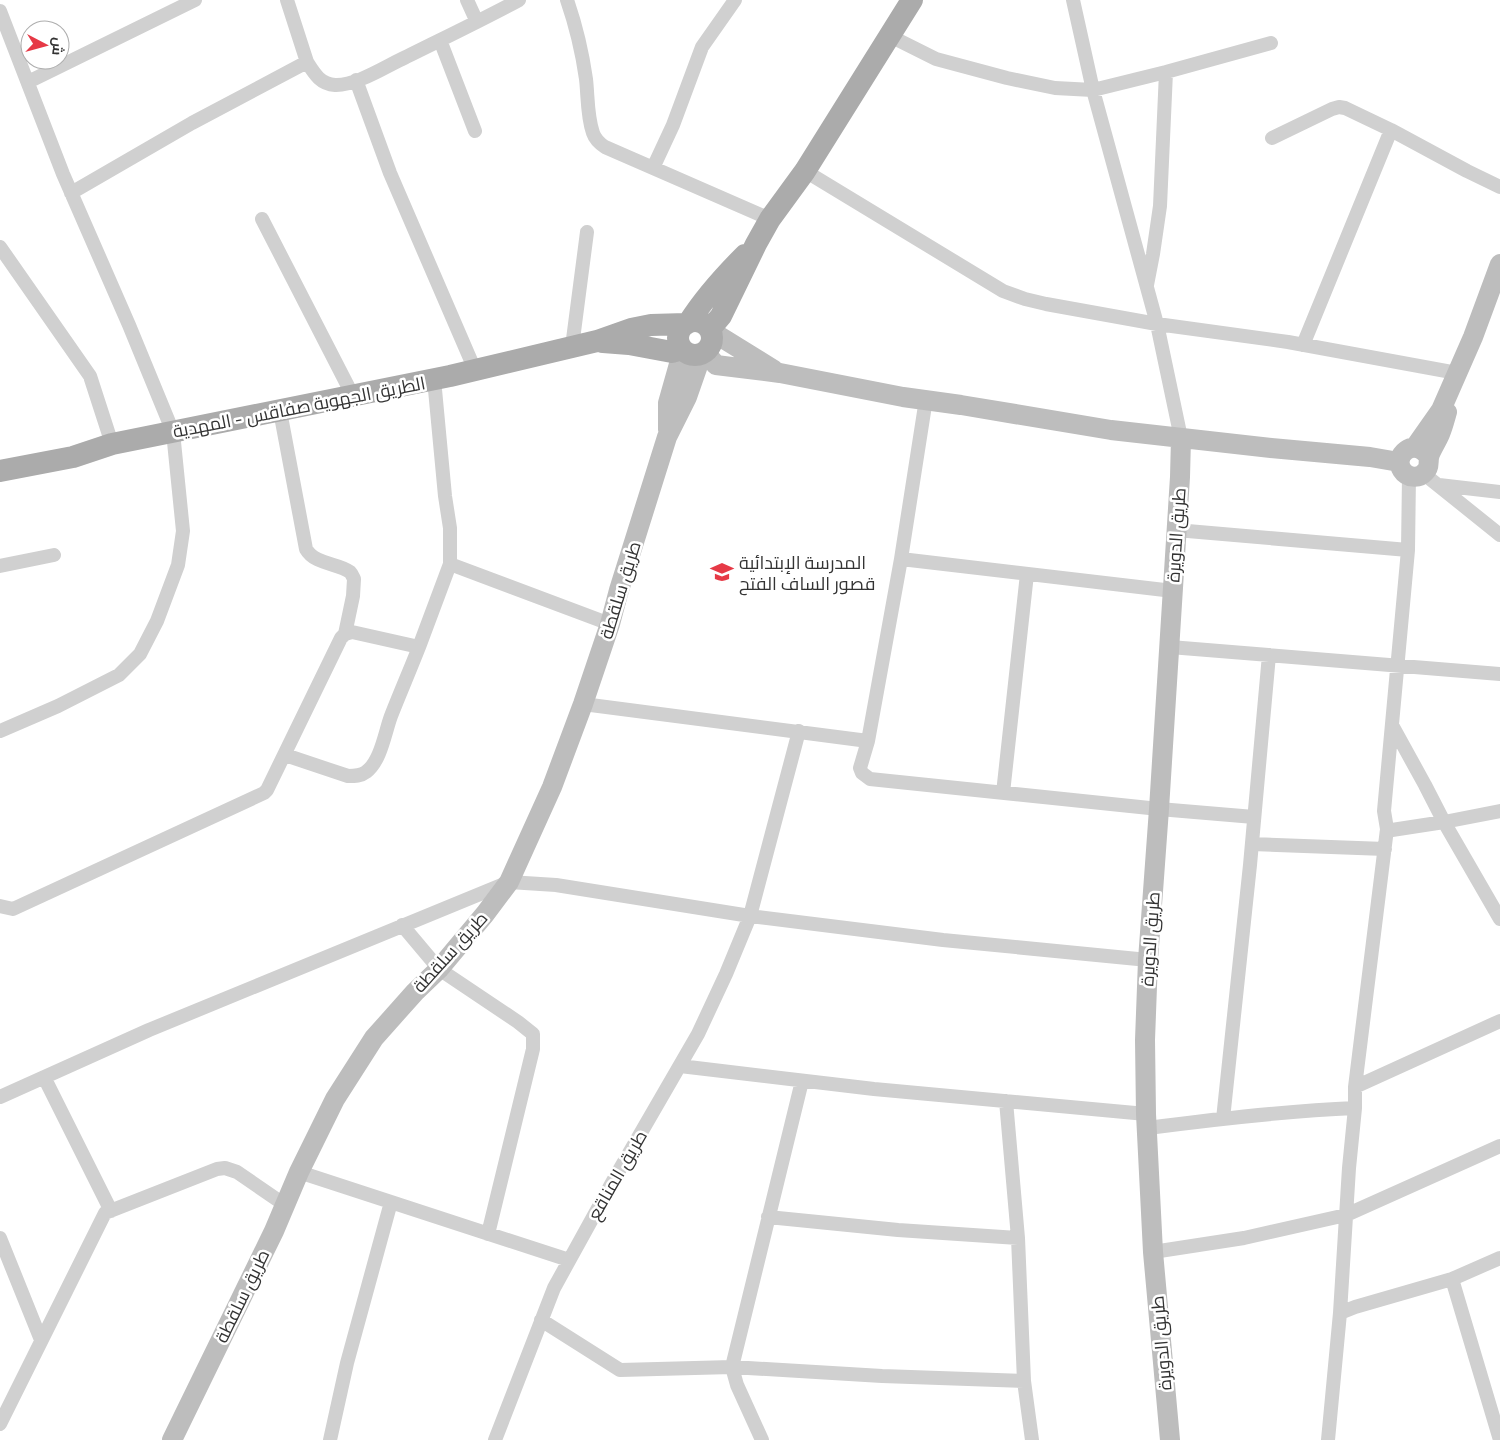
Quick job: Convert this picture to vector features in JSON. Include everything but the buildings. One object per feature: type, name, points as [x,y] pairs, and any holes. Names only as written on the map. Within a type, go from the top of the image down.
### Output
[{"type":"main road","points":[[696,339],[721,316],[770,219],[805,171],[890,36],[907,2]]},
{"type":"main road","name":"الطريق الجهوية صفاقس - المهدية","points":[[0,471],[73,457],[112,444],[475,370],[597,341],[631,328],[651,325],[696,339]]},
{"type":"street","points":[[28,82],[194,0]]},
{"type":"street","points":[[288,0],[307,62],[314,74],[322,82],[335,85],[356,80],[519,0]]},
{"type":"street","points":[[467,0],[477,22]]},
{"type":"street","points":[[566,0],[576,27],[582,52],[590,123],[597,142],[770,219]]},
{"type":"street","points":[[653,168],[673,125],[702,47],[735,0]]},
{"type":"street","points":[[1073,0],[1093,90],[1157,324],[1181,438]]},
{"type":"street","points":[[0,11],[71,193],[173,432],[183,530],[178,565],[157,621],[140,654],[119,675],[58,706],[0,731]]},
{"type":"street","points":[[890,36],[936,59],[1007,78],[1055,88],[1093,90],[1271,43]]},
{"type":"street","points":[[440,40],[475,131]]},
{"type":"street","points":[[71,193],[192,123],[307,62]]},
{"type":"street","points":[[1146,287],[1160,206],[1166,72]]},
{"type":"street","points":[[356,80],[390,173],[475,370]]},
{"type":"street","points":[[1272,138],[1332,109],[1345,108],[1500,186]]},
{"type":"street","points":[[1303,345],[1390,130]]},
{"type":"street","points":[[805,171],[1004,291],[1025,299],[1157,324],[1303,345],[1456,377]]},
{"type":"street","points":[[262,219],[353,396]]},
{"type":"street","points":[[572,347],[586,232]]},
{"type":"street","points":[[0,247],[90,376],[112,444]]},
{"type":"street","points":[[1328,1440],[1340,1313],[1355,1086],[1387,828],[1384,811],[1408,550],[1419,467],[1473,336],[1500,264]]},
{"type":"street","points":[[696,339],[716,365],[780,374],[874,392],[1111,430],[1370,457],[1419,467],[1500,492]]},
{"type":"street","points":[[696,339],[780,374]]},
{"type":"street","name":"طريق سلقطة","points":[[172,1440],[271,1239],[299,1172],[336,1099],[374,1038],[415,992],[439,969],[509,882],[552,787],[583,704],[668,437],[668,403],[696,339]]},
{"type":"street","points":[[285,755],[348,776],[357,776],[366,772],[380,751],[390,718],[450,564],[450,528],[445,496],[434,379]]},
{"type":"street","points":[[926,399],[901,559],[868,741],[860,768],[862,773],[870,779],[1254,817]]},
{"type":"street","points":[[280,410],[306,549],[309,555],[349,572],[354,579],[353,596],[345,634]]},
{"type":"street","name":"طريق الدويرة","points":[[1170,1440],[1153,1252],[1145,1040],[1148,960],[1160,809],[1181,438]]},
{"type":"street","points":[[1419,467],[1500,535]]},
{"type":"street","points":[[1176,530],[1408,550]]},
{"type":"street","points":[[0,566],[54,555]]},
{"type":"street","points":[[901,559],[1173,591]]},
{"type":"street","points":[[450,564],[610,624]]},
{"type":"street","points":[[1003,793],[1027,574]]},
{"type":"street","points":[[0,906],[13,909],[260,796],[267,790],[341,638],[345,634],[352,632],[419,647]]},
{"type":"street","points":[[1170,647],[1500,674]]},
{"type":"street","points":[[1223,1119],[1252,844],[1269,655]]},
{"type":"street","points":[[583,704],[868,741]]},
{"type":"street","points":[[1392,724],[1444,822],[1500,919]]},
{"type":"street","name":"طريق المناقع","points":[[495,1440],[554,1288],[698,1034],[726,974],[750,916],[799,732]]},
{"type":"street","points":[[1387,828],[1392,830],[1500,812]]},
{"type":"street","points":[[1252,844],[1384,849]]},
{"type":"street","points":[[0,1098],[149,1030],[509,882],[556,885],[750,916],[943,940],[1148,960]]},
{"type":"street","points":[[402,926],[439,969],[533,1034],[534,1049],[488,1234]]},
{"type":"street","points":[[1355,1086],[1500,1021]]},
{"type":"street","points":[[680,1066],[874,1089],[1006,1101],[1147,1121],[1223,1119],[1321,1109],[1355,1108]]},
{"type":"street","points":[[44,1077],[111,1211]]},
{"type":"street","points":[[762,1440],[737,1385],[732,1367],[802,1080]]},
{"type":"street","points":[[1006,1101],[1018,1238],[1024,1381],[1032,1440]]},
{"type":"street","points":[[1153,1252],[1244,1238],[1346,1215],[1500,1146]]},
{"type":"street","points":[[0,1424],[105,1213],[217,1169],[225,1168],[237,1172],[286,1204]]},
{"type":"street","points":[[299,1172],[569,1260]]},
{"type":"street","points":[[330,1440],[347,1363],[391,1202]]},
{"type":"street","points":[[768,1217],[898,1230],[1018,1238]]},
{"type":"street","points":[[0,1238],[41,1340]]},
{"type":"street","points":[[1340,1313],[1452,1279],[1500,1258]]},
{"type":"street","points":[[1452,1279],[1500,1440]]},
{"type":"street","points":[[540,1320],[620,1370],[732,1367],[882,1376],[1024,1381]]},
{"type":"place","name":"المدرسة الإبتدائية قصور الساف الفتح","points":[[722,572]]}]
